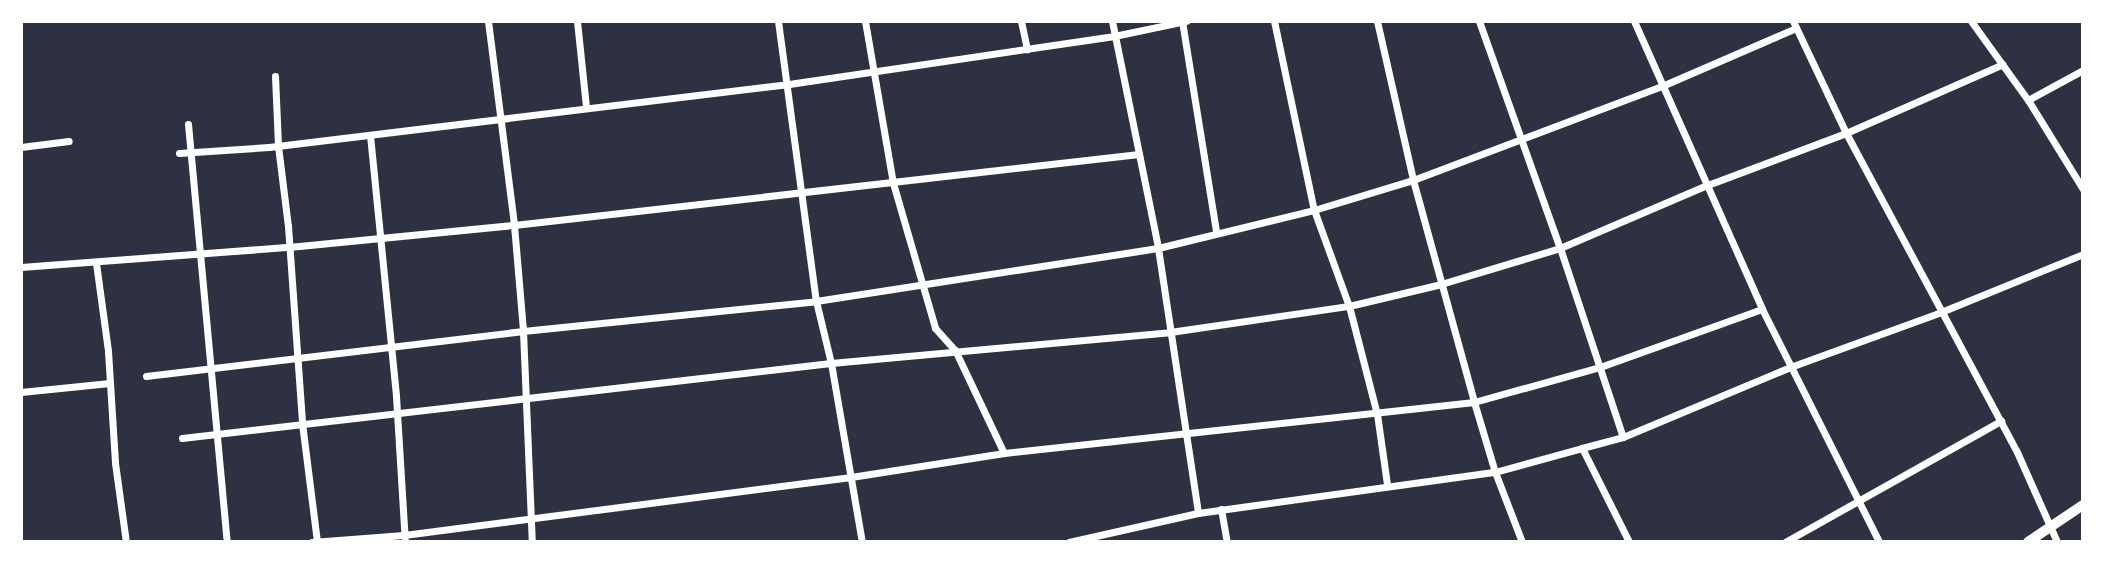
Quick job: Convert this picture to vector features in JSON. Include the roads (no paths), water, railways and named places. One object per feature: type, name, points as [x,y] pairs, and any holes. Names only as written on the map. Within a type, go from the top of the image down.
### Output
[{"type":"street","points":[[488,21],[514,225],[523,331],[531,542]]},
{"type":"street","points":[[578,21],[586,107]]},
{"type":"street","points":[[778,21],[789,84],[816,301],[831,363],[862,542]]},
{"type":"street","points":[[865,21],[893,183],[935,328],[955,350],[1004,453]]},
{"type":"street","points":[[1020,21],[1027,49]]},
{"type":"street","points":[[1112,21],[1158,248],[1198,513]]},
{"type":"street","points":[[179,153],[278,146],[789,84],[1114,36],[1183,21],[1216,232]]},
{"type":"street","points":[[1274,21],[1314,210],[1349,306],[1377,414],[1387,484]]},
{"type":"street","points":[[1377,21],[1413,180],[1441,284],[1495,472],[1522,542]]},
{"type":"street","points":[[1479,21],[1560,248],[1623,437]]},
{"type":"street","points":[[1634,21],[1705,186],[1762,309],[1793,366],[1856,500],[1879,542]]},
{"type":"street","points":[[1971,21],[2028,100],[2083,189]]},
{"type":"street","points":[[146,376],[523,331],[816,301],[1158,248],[1314,210],[1413,180],[1662,86],[1795,25],[1846,133],[2001,421],[2057,542]]},
{"type":"street","points":[[182,438],[397,411],[831,363],[1170,332],[1349,306],[1441,284],[1560,248],[1705,186],[1846,133],[2003,64]]},
{"type":"street","points":[[2028,100],[2083,70]]},
{"type":"street","points":[[275,76],[278,146],[315,542],[405,538],[532,517],[851,477],[1004,453],[1474,402],[1600,367],[1762,309]]},
{"type":"street","points":[[188,124],[227,542]]},
{"type":"street","points":[[370,135],[397,411],[405,538]]},
{"type":"street","points":[[21,147],[69,141]]},
{"type":"street","points":[[21,267],[380,239],[1139,155]]},
{"type":"street","points":[[1069,542],[1221,509],[1387,484],[1495,472],[1582,449],[1623,437],[1793,366],[1941,312],[2083,254]]},
{"type":"street","points":[[96,263],[110,383],[115,463],[126,542]]},
{"type":"street","points":[[21,392],[110,383]]},
{"type":"street","points":[[1785,542],[2001,421]]},
{"type":"street","points":[[1582,449],[1629,542]]},
{"type":"street","points":[[2028,542],[2083,505]]},
{"type":"street","points":[[1221,509],[1227,542]]}]
